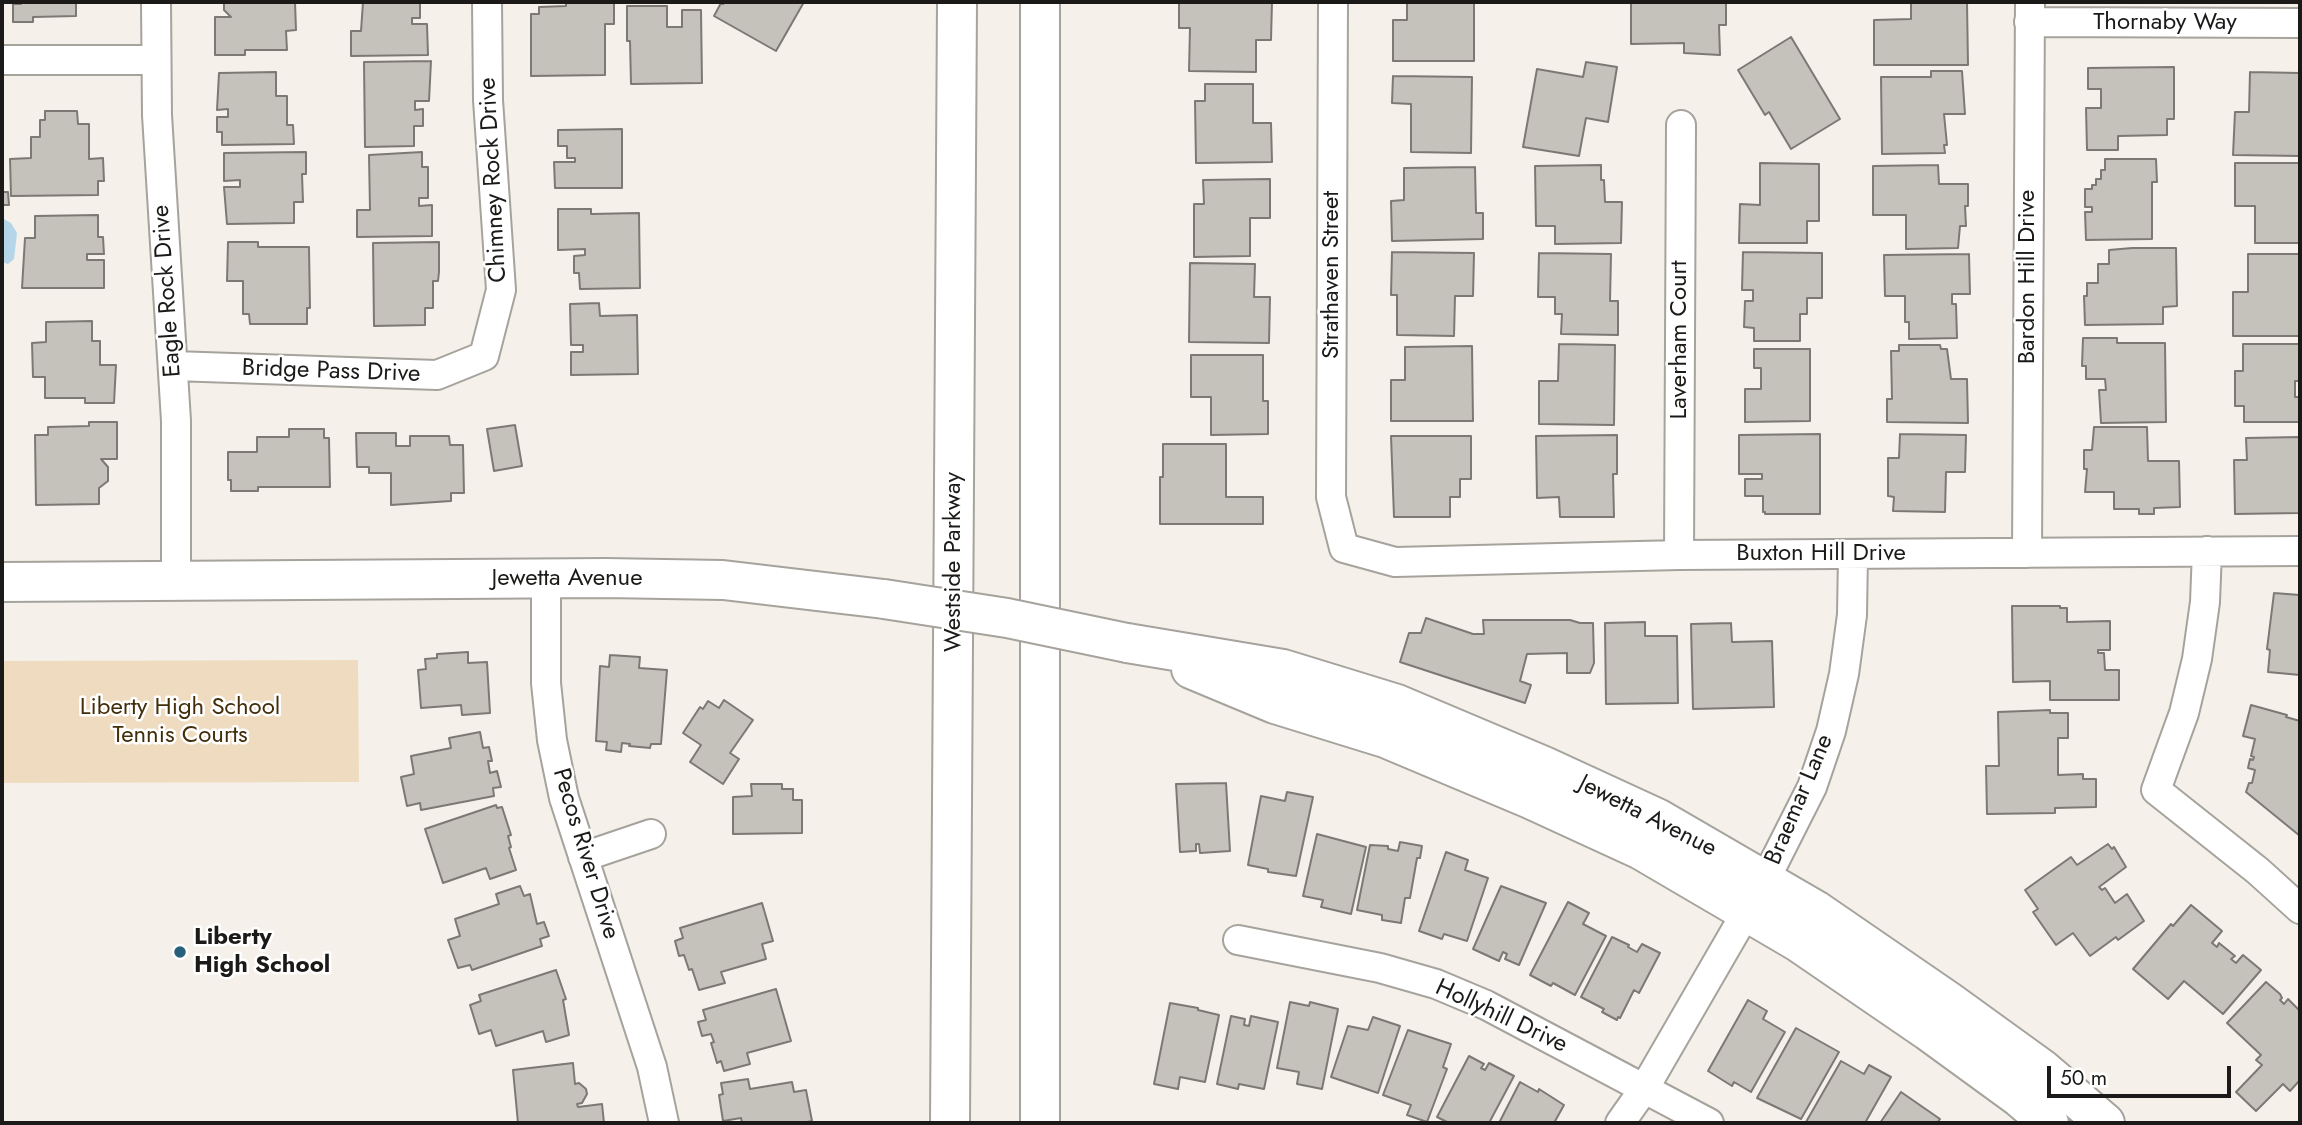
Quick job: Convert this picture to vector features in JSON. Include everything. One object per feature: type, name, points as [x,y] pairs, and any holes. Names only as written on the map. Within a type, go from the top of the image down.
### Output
[{"type":"main road","name":"Westside Parkway","points":[[950,1123],[957,2]]},
{"type":"main road","points":[[1040,2],[1040,1123]]},
{"type":"main road","name":"Jewetta Avenue","points":[[2,582],[546,578],[723,580],[884,599],[1007,618],[1127,643],[1283,669],[1397,704],[1544,766],[1657,818],[1756,896],[1798,942],[1928,1031],[2020,1098],[2049,1123]]},
{"type":"main road","name":"Jewetta Avenue","points":[[1127,643],[1275,704],[1385,738],[1641,850],[1756,896],[1817,911],[2042,1069],[2105,1123]]},
{"type":"street","name":"Eagle Rock Drive","points":[[156,2],[156,114],[174,366],[176,581]]},
{"type":"street","name":"Chimney Rock Drive","points":[[484,356],[501,290],[488,100],[487,2]]},
{"type":"street","name":"Strathaven Street","points":[[1333,2],[1331,497],[1343,548]]},
{"type":"street","name":"Thornaby Way","points":[[2029,12],[2300,23]]},
{"type":"street","name":"Bardon Hill Drive","points":[[2027,553],[2029,12]]},
{"type":"street","points":[[2,60],[155,60]]},
{"type":"street","name":"Laverham Court","points":[[1679,555],[1681,125]]},
{"type":"street","name":"Bridge Pass Drive","points":[[174,366],[437,375],[484,356]]},
{"type":"street","name":"Buxton Hill Drive","points":[[1343,548],[1395,562],[1679,555],[2300,551]]},
{"type":"street","points":[[2207,551],[2205,602],[2197,659],[2184,713],[2156,790],[2258,871],[2300,909]]},
{"type":"street","name":"Braemar Lane","points":[[1620,1123],[1644,1088],[1756,896],[1812,787],[1831,731],[1844,674],[1852,615],[1853,554]]},
{"type":"street","name":"Pecos River Drive","points":[[546,578],[546,683],[552,740],[564,798],[652,1067],[664,1123]]},
{"type":"street","points":[[583,856],[651,834]]},
{"type":"street","name":"Hollyhill Drive","points":[[1238,940],[1380,968],[1436,984],[1486,1005],[1709,1123]]},
{"type":"green space","name":"Liberty High School Tennis Courts","points":[[358,660],[359,782],[2,783],[2,661]]},
{"type":"water","points":[[2,218],[11,223],[17,233],[14,259],[8,264],[2,262]]},
{"type":"building","points":[[76,2],[76,16],[33,17],[33,22],[13,22],[13,4]]},
{"type":"building","points":[[224,2],[295,2],[296,30],[286,31],[287,50],[245,50],[245,55],[215,55],[215,17],[231,17],[224,10]]},
{"type":"building","points":[[363,2],[420,2],[420,18],[412,18],[412,24],[427,24],[428,55],[351,56],[351,31],[361,31]]},
{"type":"building","points":[[566,2],[614,2],[614,24],[605,24],[605,75],[531,76],[531,14],[539,14],[539,7],[566,6]]},
{"type":"building","points":[[804,2],[776,51],[714,16],[721,3]]},
{"type":"building","points":[[1179,2],[1272,2],[1271,40],[1256,40],[1256,72],[1189,71],[1190,28],[1179,28]]},
{"type":"building","points":[[1407,2],[1474,2],[1474,61],[1393,61],[1393,20],[1407,20]]},
{"type":"building","points":[[1631,2],[1726,2],[1726,25],[1719,25],[1720,55],[1684,53],[1684,43],[1631,44]]},
{"type":"building","points":[[1911,2],[1967,2],[1968,65],[1874,65],[1874,20],[1911,19]]},
{"type":"building","points":[[627,6],[667,6],[667,27],[682,27],[682,10],[701,10],[702,83],[631,84]]},
{"type":"building","points":[[1791,37],[1840,119],[1791,149],[1769,112],[1765,115],[1738,70]]},
{"type":"building","points":[[431,61],[429,101],[415,101],[415,110],[423,109],[423,126],[414,126],[414,146],[365,147],[364,62]]},
{"type":"building","points":[[1586,62],[1617,67],[1608,122],[1586,118],[1579,156],[1523,147],[1537,69],[1583,77]]},
{"type":"building","points":[[2174,67],[2174,119],[2167,119],[2167,135],[2118,136],[2118,150],[2087,150],[2086,108],[2101,108],[2101,89],[2088,89],[2088,68]]},
{"type":"building","points":[[1931,71],[1962,71],[1965,114],[1944,114],[1947,145],[1944,145],[1945,153],[1882,154],[1881,77],[1931,77]]},
{"type":"building","points":[[276,72],[276,96],[287,96],[287,125],[293,125],[294,144],[222,145],[222,132],[217,132],[217,117],[228,117],[228,109],[217,110],[219,73]]},
{"type":"building","points":[[2250,72],[2300,73],[2300,156],[2233,155],[2235,112],[2249,112]]},
{"type":"building","points":[[1393,76],[1472,77],[1471,153],[1411,152],[1411,104],[1392,103]]},
{"type":"building","points":[[1205,84],[1253,84],[1253,123],[1271,123],[1272,162],[1196,163],[1195,101],[1205,101]]},
{"type":"building","points":[[45,111],[77,111],[78,124],[89,124],[89,159],[103,158],[104,181],[98,181],[98,195],[11,196],[10,159],[31,158],[31,137],[40,137],[40,120],[45,120]]},
{"type":"building","points":[[622,129],[622,188],[555,188],[554,162],[575,162],[575,158],[567,158],[567,146],[558,146],[558,130]]},
{"type":"building","points":[[306,152],[306,174],[302,174],[303,202],[294,202],[294,223],[227,224],[224,187],[240,187],[240,180],[224,181],[224,153]]},
{"type":"building","points":[[422,152],[422,167],[428,167],[428,198],[419,198],[419,206],[432,205],[432,236],[357,237],[357,210],[370,210],[369,155]]},
{"type":"building","points":[[2105,159],[2156,159],[2157,182],[2152,182],[2152,239],[2086,240],[2085,212],[2092,212],[2092,207],[2085,207],[2085,189],[2092,189],[2092,185],[2096,185],[2096,179],[2101,179],[2101,170],[2105,170]]},
{"type":"building","points":[[1760,163],[1819,164],[1819,221],[1807,221],[1807,243],[1739,243],[1740,204],[1760,205]]},
{"type":"building","points":[[2235,163],[2300,163],[2300,243],[2255,243],[2255,206],[2235,206]]},
{"type":"building","points":[[1601,165],[1605,202],[1622,202],[1621,243],[1555,244],[1555,226],[1536,226],[1535,166]]},
{"type":"building","points":[[1938,165],[1939,184],[1968,184],[1966,226],[1960,226],[1958,248],[1906,249],[1906,215],[1873,215],[1873,166]]},
{"type":"building","points":[[1475,167],[1476,213],[1483,213],[1483,239],[1392,241],[1391,201],[1404,200],[1404,168]]},
{"type":"building","points":[[1270,179],[1270,218],[1250,218],[1250,256],[1194,257],[1194,204],[1204,204],[1203,180]]},
{"type":"building","points":[[2,192],[8,192],[9,205],[2,205]]},
{"type":"building","points":[[558,209],[591,209],[591,214],[639,213],[640,288],[580,289],[579,273],[574,273],[574,256],[585,255],[585,249],[558,250]]},
{"type":"building","points":[[98,215],[98,237],[103,237],[104,254],[87,254],[87,260],[104,260],[104,288],[22,288],[25,238],[35,238],[35,216]]},
{"type":"building","points":[[228,242],[258,242],[258,247],[309,247],[310,308],[307,308],[307,324],[250,324],[249,314],[243,314],[243,281],[227,281]]},
{"type":"building","points":[[439,242],[438,281],[433,281],[433,308],[425,308],[425,325],[374,326],[373,243]]},
{"type":"building","points":[[2176,248],[2177,306],[2163,307],[2163,324],[2085,325],[2084,296],[2087,296],[2087,283],[2098,283],[2098,264],[2109,264],[2109,250]]},
{"type":"building","points":[[1392,252],[1474,253],[1473,296],[1455,296],[1454,336],[1397,335],[1397,295],[1391,295]]},
{"type":"building","points":[[1743,252],[1822,253],[1822,298],[1807,298],[1807,314],[1800,314],[1800,341],[1754,341],[1754,328],[1744,327],[1745,301],[1753,301],[1753,290],[1742,290]]},
{"type":"building","points":[[1539,253],[1611,254],[1610,301],[1618,301],[1618,335],[1561,334],[1562,314],[1555,314],[1555,297],[1538,297]]},
{"type":"building","points":[[1969,254],[1970,294],[1952,294],[1952,304],[1956,304],[1957,338],[1909,339],[1909,322],[1905,322],[1905,296],[1885,296],[1884,255]]},
{"type":"building","points":[[2248,254],[2300,254],[2300,336],[2233,336],[2233,292],[2248,292]]},
{"type":"building","points":[[1190,263],[1255,264],[1254,297],[1270,297],[1269,343],[1189,342]]},
{"type":"building","points":[[599,303],[600,316],[637,315],[638,374],[571,375],[571,352],[583,352],[583,345],[571,345],[570,304]]},
{"type":"building","points":[[92,321],[92,341],[100,341],[100,365],[116,365],[114,403],[85,403],[85,398],[45,398],[45,377],[33,377],[32,343],[46,342],[46,322]]},
{"type":"building","points":[[2083,338],[2117,338],[2117,343],[2165,343],[2166,422],[2101,423],[2099,390],[2106,390],[2105,379],[2086,379],[2086,366],[2082,366]]},
{"type":"building","points":[[1559,344],[1615,345],[1614,425],[1539,424],[1539,381],[1558,381]]},
{"type":"building","points":[[2243,344],[2300,344],[2300,381],[2295,381],[2295,397],[2300,397],[2300,422],[2244,422],[2244,406],[2235,406],[2235,371],[2243,371]]},
{"type":"building","points":[[1899,345],[1940,345],[1941,349],[1947,349],[1951,379],[1967,379],[1968,423],[1887,422],[1887,399],[1892,399],[1891,351],[1899,351]]},
{"type":"building","points":[[1472,346],[1473,421],[1391,421],[1391,380],[1405,380],[1405,347]]},
{"type":"building","points":[[1754,349],[1810,349],[1810,421],[1745,422],[1745,389],[1761,389],[1761,368],[1754,368]]},
{"type":"building","points":[[1191,355],[1263,355],[1263,401],[1268,401],[1268,434],[1211,435],[1211,397],[1191,397]]},
{"type":"building","points":[[89,422],[117,422],[117,459],[101,459],[108,467],[108,481],[99,488],[99,504],[36,505],[35,435],[48,435],[48,427],[89,426]]},
{"type":"building","points":[[515,425],[522,466],[494,471],[487,429]]},
{"type":"building","points":[[2094,427],[2147,427],[2148,461],[2179,461],[2180,507],[2154,508],[2154,514],[2139,514],[2139,509],[2114,509],[2114,492],[2085,492],[2087,469],[2084,469],[2084,450],[2092,450]]},
{"type":"building","points":[[289,429],[324,429],[324,438],[329,438],[330,487],[258,487],[258,491],[231,491],[231,480],[228,480],[228,452],[257,452],[257,437],[289,437]]},
{"type":"building","points":[[356,433],[396,433],[396,446],[410,446],[410,436],[449,436],[450,445],[463,445],[464,493],[451,493],[451,501],[391,505],[391,473],[369,473],[369,467],[357,467]]},
{"type":"building","points":[[1820,434],[1820,514],[1765,514],[1763,496],[1745,496],[1745,479],[1762,479],[1762,474],[1739,474],[1739,435]]},
{"type":"building","points":[[1900,434],[1966,435],[1965,472],[1946,472],[1945,512],[1893,511],[1894,497],[1888,496],[1888,458],[1899,458]]},
{"type":"building","points":[[1617,435],[1617,474],[1613,474],[1614,517],[1560,517],[1559,497],[1537,498],[1536,436]]},
{"type":"building","points":[[1391,436],[1471,436],[1471,479],[1460,479],[1460,497],[1450,497],[1450,517],[1394,517]]},
{"type":"building","points":[[2300,437],[2299,513],[2235,514],[2234,460],[2247,460],[2246,438]]},
{"type":"building","points":[[1163,444],[1226,444],[1226,497],[1263,497],[1263,524],[1160,524]]},
{"type":"building","points":[[2274,593],[2300,595],[2300,675],[2268,672],[2270,650],[2267,649]]},
{"type":"building","points":[[2012,606],[2067,608],[2067,622],[2110,621],[2110,650],[2098,650],[2098,653],[2104,653],[2105,670],[2119,670],[2119,700],[2050,700],[2050,681],[2013,682]]},
{"type":"building","points":[[1426,618],[1473,634],[1484,634],[1483,620],[1570,620],[1593,623],[1594,663],[1590,673],[1567,673],[1567,653],[1527,654],[1520,681],[1531,685],[1525,703],[1400,662],[1409,633],[1421,633]]},
{"type":"building","points":[[1645,622],[1645,636],[1677,636],[1678,703],[1606,704],[1605,623]]},
{"type":"building","points":[[1731,623],[1732,642],[1772,641],[1774,707],[1693,709],[1691,624]]},
{"type":"building","points":[[468,652],[468,663],[487,662],[490,713],[462,715],[461,705],[421,708],[418,670],[426,669],[425,659],[437,658],[437,654]]},
{"type":"building","points":[[610,655],[640,657],[639,668],[667,670],[661,744],[651,744],[650,748],[622,743],[621,752],[606,750],[607,742],[596,741],[600,666],[609,667]]},
{"type":"building","points":[[724,700],[753,720],[730,753],[739,759],[723,784],[690,762],[701,745],[683,733],[700,707],[703,709],[708,701],[719,708]]},
{"type":"building","points":[[2251,705],[2300,721],[2300,836],[2246,792],[2249,783],[2252,783],[2255,770],[2248,768],[2250,759],[2253,760],[2254,757],[2251,756],[2255,739],[2243,736]]},
{"type":"building","points":[[2050,710],[2050,713],[2068,713],[2068,738],[2058,738],[2058,775],[2083,774],[2083,779],[2096,779],[2096,807],[2055,808],[2055,813],[1987,814],[1986,766],[1999,766],[1998,712]]},
{"type":"building","points":[[480,732],[483,748],[489,747],[492,761],[488,761],[490,773],[497,771],[501,787],[493,788],[494,796],[421,810],[420,803],[407,806],[401,777],[414,774],[411,756],[451,748],[449,738]]},
{"type":"building","points":[[1226,783],[1230,851],[1200,853],[1199,844],[1196,844],[1196,851],[1180,852],[1176,784]]},
{"type":"building","points":[[751,784],[782,784],[782,789],[793,789],[793,800],[802,800],[802,833],[733,834],[733,797],[752,796]]},
{"type":"building","points":[[1287,792],[1313,797],[1296,876],[1268,872],[1268,869],[1248,865],[1261,796],[1285,801]]},
{"type":"building","points":[[496,805],[497,808],[502,807],[511,835],[508,836],[509,848],[516,870],[490,879],[486,868],[443,883],[425,829]]},
{"type":"building","points":[[1317,834],[1366,847],[1351,914],[1321,907],[1323,900],[1303,896]]},
{"type":"building","points":[[1400,842],[1422,846],[1420,858],[1417,858],[1410,898],[1405,898],[1401,923],[1382,920],[1382,915],[1357,910],[1370,845],[1388,846],[1388,849],[1398,851]]},
{"type":"building","points":[[2108,844],[2112,849],[2114,847],[2126,867],[2099,887],[2102,890],[2105,888],[2115,903],[2127,894],[2144,921],[2090,956],[2073,933],[2056,945],[2033,912],[2038,909],[2025,890],[2071,857],[2077,865]]},
{"type":"building","points":[[1446,852],[1468,860],[1465,870],[1488,878],[1467,941],[1444,934],[1442,939],[1419,931]]},
{"type":"building","points":[[520,886],[524,896],[530,894],[537,924],[544,922],[549,936],[540,939],[542,946],[472,970],[470,965],[458,968],[448,940],[460,936],[455,919],[499,904],[496,894]]},
{"type":"building","points":[[1501,886],[1546,903],[1519,965],[1505,959],[1507,954],[1503,952],[1499,961],[1473,949]]},
{"type":"building","points":[[1568,902],[1589,913],[1583,924],[1606,936],[1575,995],[1530,975]]},
{"type":"building","points":[[762,903],[773,941],[762,944],[766,959],[721,972],[725,983],[699,990],[684,955],[679,956],[675,941],[683,938],[680,928]]},
{"type":"building","points":[[2191,905],[2222,931],[2212,943],[2217,947],[2219,943],[2235,956],[2231,959],[2236,963],[2243,955],[2261,970],[2223,1014],[2184,981],[2168,999],[2133,969]]},
{"type":"building","points":[[1612,937],[1637,952],[1642,944],[1660,953],[1639,993],[1634,990],[1617,1020],[1602,1012],[1604,1009],[1581,997]]},
{"type":"building","points":[[556,970],[566,999],[563,1000],[569,1035],[546,1042],[543,1031],[496,1046],[491,1030],[479,1034],[470,1005],[481,1001],[479,995]]},
{"type":"building","points":[[2266,982],[2280,994],[2280,1000],[2284,1004],[2288,999],[2300,1011],[2300,1080],[2290,1091],[2283,1084],[2256,1111],[2236,1092],[2262,1065],[2256,1060],[2261,1055],[2227,1023]]},
{"type":"building","points":[[776,989],[791,1041],[747,1053],[750,1064],[724,1071],[721,1061],[717,1063],[711,1034],[702,1036],[698,1022],[706,1020],[703,1010]]},
{"type":"building","points":[[1748,1000],[1767,1011],[1763,1019],[1785,1032],[1751,1092],[1734,1082],[1732,1086],[1708,1071]]},
{"type":"building","points":[[1290,1002],[1309,1006],[1310,1002],[1338,1009],[1322,1089],[1297,1084],[1299,1072],[1277,1068]]},
{"type":"building","points":[[1170,1003],[1219,1015],[1205,1082],[1180,1077],[1178,1089],[1154,1084]]},
{"type":"building","points":[[1231,1016],[1245,1019],[1244,1025],[1249,1026],[1251,1016],[1278,1022],[1264,1089],[1239,1084],[1238,1089],[1217,1084]]},
{"type":"building","points":[[1373,1017],[1400,1026],[1378,1093],[1331,1077],[1348,1026],[1368,1030]]},
{"type":"building","points":[[1796,1028],[1839,1052],[1801,1119],[1757,1098]]},
{"type":"building","points":[[1408,1030],[1451,1044],[1443,1067],[1447,1069],[1427,1122],[1407,1115],[1411,1105],[1383,1095]]},
{"type":"building","points":[[1469,1056],[1484,1064],[1481,1068],[1485,1070],[1489,1063],[1514,1076],[1489,1123],[1449,1123],[1437,1117]]},
{"type":"building","points":[[1841,1061],[1864,1074],[1869,1065],[1891,1077],[1865,1123],[1806,1122]]},
{"type":"building","points":[[573,1063],[575,1084],[579,1083],[586,1089],[587,1094],[582,1103],[577,1104],[578,1107],[602,1104],[604,1123],[518,1123],[513,1070]]},
{"type":"building","points":[[748,1079],[750,1089],[792,1082],[794,1092],[806,1090],[812,1121],[742,1123],[741,1118],[723,1121],[719,1095],[723,1094],[721,1083]]},
{"type":"building","points":[[1520,1082],[1538,1092],[1539,1089],[1564,1105],[1554,1123],[1499,1123]]},
{"type":"building","points":[[1901,1092],[1940,1119],[1937,1123],[1880,1123]]},
{"type":"place","name":"Liberty High School","points":[[180,952]]}]
